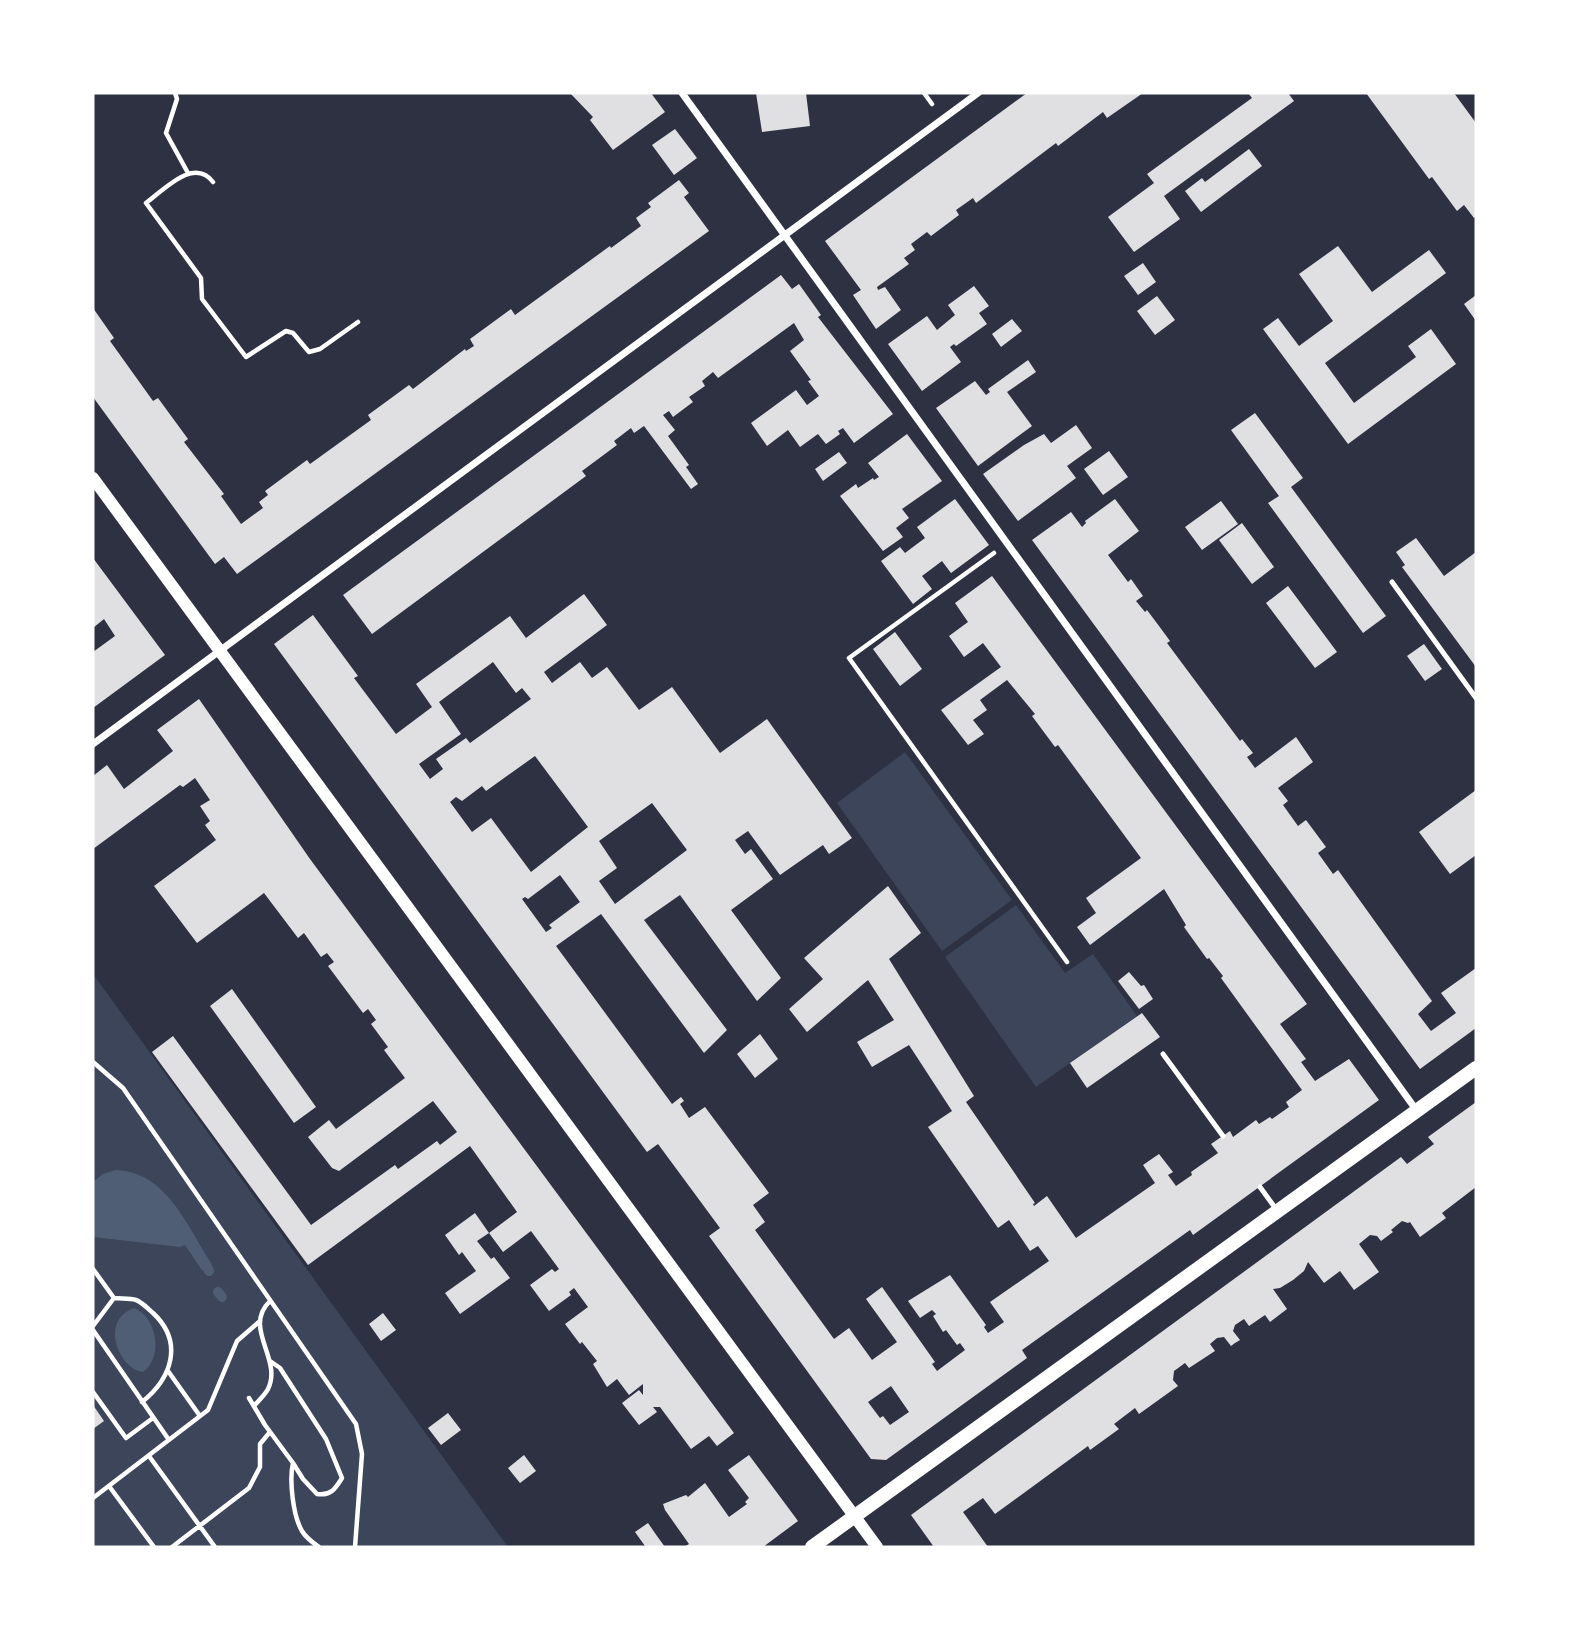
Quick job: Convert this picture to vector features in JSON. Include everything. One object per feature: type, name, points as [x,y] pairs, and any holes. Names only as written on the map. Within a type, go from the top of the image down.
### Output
[{"type":"main road","points":[[812,1547],[1476,1069]]},
{"type":"street","points":[[681,93],[1417,1112]]},
{"type":"street","points":[[93,744],[978,93]]},
{"type":"street","points":[[93,478],[877,1547]]},
{"type":"lane","points":[[1392,582],[1476,698]]},
{"type":"lane","points":[[1163,1054],[1223,1136]]},
{"type":"lane","points":[[1260,1187],[1278,1212]]},
{"type":"path","points":[[175,93],[177,99],[166,133],[188,173]]},
{"type":"path","points":[[213,182],[207,174],[197,171],[188,173],[146,203],[201,278],[202,299],[246,358],[286,331],[293,333],[309,352],[320,349],[358,322]]},
{"type":"path","points":[[1007,543],[849,658],[1067,962]]},
{"type":"path","points":[[93,1062],[123,1088],[356,1424],[362,1454],[355,1547]]},
{"type":"path","points":[[93,1269],[114,1298],[138,1300],[156,1316],[170,1335],[171,1363],[153,1393],[142,1402]]},
{"type":"path","points":[[114,1298],[93,1328],[169,1440]]},
{"type":"path","points":[[254,1406],[268,1390],[272,1375],[260,1321],[262,1308],[270,1301]]},
{"type":"path","points":[[93,1499],[208,1410],[237,1341],[260,1321]]},
{"type":"path","points":[[249,1398],[303,1479],[317,1494],[325,1495],[334,1491],[342,1478],[326,1439],[279,1368],[270,1361]]},
{"type":"path","points":[[167,1371],[200,1416]]},
{"type":"path","points":[[93,1392],[126,1438],[153,1418]]},
{"type":"path","points":[[172,1547],[249,1488],[260,1467],[260,1444],[270,1432]]},
{"type":"path","points":[[149,1456],[215,1547]]},
{"type":"path","points":[[293,1463],[290,1475],[297,1520],[309,1539],[319,1547]]},
{"type":"path","points":[[109,1486],[154,1547]]},
{"type":"shaded area","points":[[905,752],[1012,900],[942,951],[837,803]]},
{"type":"shaded area","points":[[1016,905],[1065,973],[1093,954],[1137,1016],[1036,1087],[945,957]]},
{"type":"shaded area","points":[[93,974],[508,1547],[93,1547]]},
{"type":"shaded area","points":[[115,1170],[133,1173],[162,1190],[184,1218],[212,1264],[202,1270],[185,1245],[180,1247],[93,1237],[93,1182],[103,1174]]},
{"type":"shaded area","points":[[134,1308],[148,1320],[155,1338],[154,1357],[143,1372],[127,1363],[116,1344],[117,1323],[123,1314]]},
{"type":"building","points":[[570,93],[651,93],[665,112],[613,150],[590,120],[593,117]]},
{"type":"building","points":[[756,93],[806,93],[810,126],[762,132]]},
{"type":"building","points":[[1027,93],[1143,93],[1107,118],[1103,112],[1058,146],[1056,143],[976,203],[973,198],[956,210],[959,215],[931,236],[927,232],[911,244],[915,250],[904,258],[909,264],[877,287],[878,290],[885,287],[901,310],[876,329],[853,295],[861,290],[825,241]]},
{"type":"building","points":[[1248,93],[1288,93],[1294,101],[1164,196],[1180,219],[1134,252],[1108,217],[1154,183],[1147,174],[1252,98]]},
{"type":"building","points":[[1366,93],[1454,93],[1476,123],[1474,218],[1464,205],[1457,211],[1432,177],[1429,179]]},
{"type":"building","points":[[675,129],[697,158],[674,175],[652,145]]},
{"type":"building","points":[[1249,149],[1262,166],[1201,212],[1185,191],[1202,178],[1205,182]]},
{"type":"building","points":[[679,180],[689,193],[684,197],[709,231],[237,574],[224,557],[215,564],[93,397],[93,308],[114,338],[110,341],[153,401],[158,398],[188,439],[184,442],[224,494],[221,496],[241,524],[263,508],[259,502],[268,495],[265,491],[307,460],[310,464],[371,420],[368,415],[409,385],[413,389],[465,349],[466,351],[474,346],[470,339],[511,309],[515,315],[641,226],[636,218],[651,207],[648,203]]},
{"type":"building","points":[[1338,246],[1372,292],[1429,250],[1446,273],[1325,363],[1354,403],[1416,357],[1408,346],[1431,329],[1456,364],[1348,444],[1263,329],[1278,318],[1299,346],[1333,321],[1299,274]]},
{"type":"building","points":[[1143,263],[1156,282],[1138,295],[1124,276]]},
{"type":"building","points":[[781,275],[792,289],[799,284],[821,315],[818,317],[893,414],[854,443],[843,428],[838,431],[840,434],[826,444],[818,434],[800,447],[788,430],[767,446],[751,423],[796,390],[807,405],[819,396],[790,351],[804,340],[794,323],[718,378],[713,372],[702,381],[705,386],[689,397],[693,402],[673,417],[669,411],[663,415],[675,430],[668,436],[689,465],[686,467],[698,484],[691,489],[644,426],[634,433],[631,428],[614,441],[617,445],[582,471],[586,476],[372,634],[343,595]]},
{"type":"building","points":[[974,286],[989,306],[979,313],[987,324],[956,346],[954,344],[950,347],[961,362],[922,391],[888,344],[927,316],[937,330],[955,315],[948,305]]},
{"type":"building","points":[[1476,295],[1476,321],[1464,304]]},
{"type":"building","points":[[1157,296],[1175,320],[1155,335],[1137,311]]},
{"type":"building","points":[[1012,319],[1022,331],[1001,347],[992,334]]},
{"type":"building","points":[[1028,360],[1036,372],[1007,392],[1032,426],[978,466],[936,408],[975,381],[986,395],[990,392],[988,389]]},
{"type":"building","points":[[1255,413],[1303,478],[1291,487],[1386,616],[1363,633],[1268,503],[1279,496],[1231,430]]},
{"type":"building","points":[[1076,425],[1092,448],[1067,466],[1076,478],[1018,521],[983,474],[1044,434],[1051,443]]},
{"type":"building","points":[[907,434],[942,481],[902,509],[909,518],[896,528],[903,537],[883,551],[840,496],[856,484],[858,488],[879,477],[868,463]]},
{"type":"building","points":[[1109,451],[1128,477],[1103,495],[1084,469]]},
{"type":"building","points":[[839,452],[847,463],[823,481],[815,469]]},
{"type":"building","points":[[955,499],[989,545],[951,573],[942,561],[922,576],[932,589],[913,604],[881,561],[900,547],[905,553],[925,538],[917,527]]},
{"type":"building","points":[[1115,499],[1139,531],[1108,555],[1128,582],[1131,579],[1143,596],[1136,601],[1145,612],[1147,610],[1170,641],[1167,643],[1240,741],[1242,739],[1253,753],[1247,757],[1255,768],[1296,737],[1313,762],[1278,788],[1288,801],[1283,805],[1298,826],[1306,820],[1326,847],[1318,853],[1333,874],[1338,870],[1432,1001],[1418,1014],[1431,1031],[1456,1013],[1441,993],[1476,968],[1476,1028],[1420,1069],[1032,540],[1071,512],[1082,527],[1085,521]]},
{"type":"building","points":[[1221,501],[1238,524],[1202,550],[1185,527]]},
{"type":"building","points":[[1242,523],[1274,567],[1252,584],[1219,540]]},
{"type":"building","points":[[1416,538],[1444,576],[1476,552],[1476,667],[1402,567],[1405,565],[1396,552]]},
{"type":"building","points":[[93,558],[165,655],[93,708],[93,652],[115,636],[104,619],[93,628]]},
{"type":"building","points":[[992,576],[1307,1004],[1280,1024],[1306,1059],[1301,1062],[1315,1081],[1349,1059],[1379,1100],[1193,1235],[1190,1230],[1022,1350],[1027,1358],[886,1460],[871,1459],[709,1236],[720,1228],[658,1144],[647,1152],[274,644],[313,615],[358,676],[354,678],[396,734],[432,707],[416,684],[510,616],[526,638],[584,594],[607,625],[544,672],[552,683],[580,662],[592,678],[607,667],[639,710],[672,687],[720,753],[767,719],[852,838],[829,854],[823,845],[780,875],[748,831],[735,840],[745,854],[751,849],[773,879],[731,910],[781,978],[757,1001],[680,895],[644,920],[727,1030],[704,1053],[601,914],[556,946],[672,1104],[681,1097],[684,1101],[680,1104],[689,1118],[705,1107],[769,1193],[753,1205],[765,1222],[755,1230],[834,1339],[849,1328],[872,1360],[897,1342],[866,1299],[882,1287],[935,1362],[932,1364],[937,1371],[965,1350],[960,1343],[957,1345],[946,1330],[943,1332],[932,1310],[920,1318],[908,1301],[950,1275],[986,1325],[984,1327],[988,1333],[1004,1322],[990,1302],[1049,1261],[1038,1246],[1030,1251],[1009,1220],[998,1228],[928,1127],[952,1111],[909,1045],[872,1067],[857,1042],[894,1020],[868,980],[807,1032],[789,1009],[823,979],[804,958],[888,886],[921,933],[889,959],[974,1096],[966,1102],[1035,1203],[1034,1206],[1047,1196],[1076,1238],[1155,1183],[1143,1165],[1159,1154],[1173,1172],[1168,1175],[1176,1186],[1218,1153],[1211,1144],[1230,1131],[1233,1137],[1256,1120],[1259,1124],[1270,1117],[1272,1119],[1289,1107],[1286,1102],[1302,1090],[1221,978],[1223,976],[1184,927],[1186,925],[1164,889],[1090,945],[1077,927],[1096,913],[1086,898],[1141,858],[1007,680],[980,700],[987,710],[973,720],[984,734],[968,745],[941,710],[1001,667],[983,643],[964,657],[949,636],[968,622],[955,603]],"holes":[[[493,662],[516,693],[522,688],[531,699],[470,743],[466,738],[436,759],[443,769],[430,779],[419,764],[461,734],[439,702]],[[535,756],[588,827],[531,872],[491,818],[472,832],[450,802],[456,797],[462,801],[482,786],[486,791]],[[652,803],[687,850],[615,904],[599,881],[617,868],[599,841]],[[560,875],[580,902],[549,925],[552,928],[546,932],[522,899],[528,899]],[[891,1386],[909,1412],[890,1425],[883,1416],[880,1418],[868,1402]]]},
{"type":"building","points":[[1288,586],[1337,652],[1315,668],[1266,603]]},
{"type":"building","points":[[895,632],[922,669],[900,686],[873,649]]},
{"type":"building","points":[[1424,644],[1442,669],[1425,681],[1407,656]]},
{"type":"building","points":[[199,699],[310,859],[734,1433],[717,1446],[709,1436],[691,1449],[660,1407],[653,1407],[657,1412],[639,1425],[622,1403],[639,1390],[643,1395],[643,1384],[629,1395],[617,1379],[607,1387],[593,1364],[597,1361],[565,1324],[588,1307],[574,1288],[569,1292],[571,1295],[549,1311],[530,1285],[552,1269],[555,1272],[559,1269],[531,1231],[503,1252],[489,1233],[517,1212],[470,1146],[308,1265],[152,1052],[173,1036],[311,1225],[395,1165],[398,1169],[437,1141],[440,1145],[457,1132],[433,1101],[339,1171],[332,1168],[308,1137],[329,1120],[336,1129],[405,1078],[384,1050],[388,1047],[371,1024],[376,1020],[368,1009],[363,1013],[328,966],[334,962],[327,953],[321,957],[304,933],[298,938],[264,893],[197,943],[154,886],[216,840],[205,825],[210,821],[200,806],[210,800],[195,778],[183,787],[180,785],[93,849],[93,776],[107,765],[124,789],[173,751],[157,730]]},
{"type":"building","points":[[1476,790],[1476,855],[1450,874],[1419,832]]},
{"type":"building","points":[[1129,972],[1141,986],[1144,985],[1153,999],[1139,1009],[1118,981]]},
{"type":"building","points":[[232,989],[316,1107],[294,1123],[210,1006]]},
{"type":"building","points":[[1142,1013],[1160,1037],[1087,1088],[1070,1063]]},
{"type":"building","points":[[760,1034],[778,1059],[755,1078],[737,1054]]},
{"type":"building","points":[[1476,1102],[1476,1187],[1442,1213],[1446,1218],[1420,1237],[1410,1222],[1402,1221],[1381,1241],[1377,1236],[1370,1235],[1359,1244],[1379,1272],[1354,1290],[1340,1271],[1324,1283],[1308,1262],[1304,1271],[1293,1280],[1273,1289],[1287,1309],[1270,1322],[1265,1315],[1249,1326],[1244,1319],[1235,1325],[1233,1331],[1240,1340],[1231,1346],[1224,1337],[1217,1338],[1210,1344],[1215,1351],[1189,1368],[1185,1363],[1174,1371],[1173,1380],[1178,1386],[1139,1414],[1135,1408],[1114,1424],[1119,1429],[1090,1450],[1088,1446],[995,1514],[983,1498],[963,1512],[988,1547],[934,1547],[911,1515],[1401,1157],[1407,1164],[1434,1144],[1428,1137]]},
{"type":"building","points":[[475,1213],[489,1233],[477,1241],[510,1278],[460,1314],[445,1293],[476,1271],[462,1252],[459,1255],[445,1235]]},
{"type":"building","points":[[383,1313],[396,1330],[381,1341],[369,1324]]},
{"type":"building","points":[[93,1405],[104,1421],[93,1429]]},
{"type":"building","points":[[448,1413],[461,1430],[441,1445],[428,1428]]},
{"type":"building","points":[[524,1455],[536,1471],[520,1483],[508,1468]]},
{"type":"building","points":[[749,1455],[798,1521],[763,1547],[684,1547],[689,1544],[663,1504],[686,1495],[688,1497],[705,1483],[729,1517],[747,1504],[745,1502],[749,1498],[728,1470]]},
{"type":"building","points":[[648,1523],[665,1547],[642,1547],[645,1546],[635,1532]]},
{"type":"waterway","points":[[207,1267],[209,1271]]},
{"type":"waterway","points":[[218,1292],[222,1297]]}]
